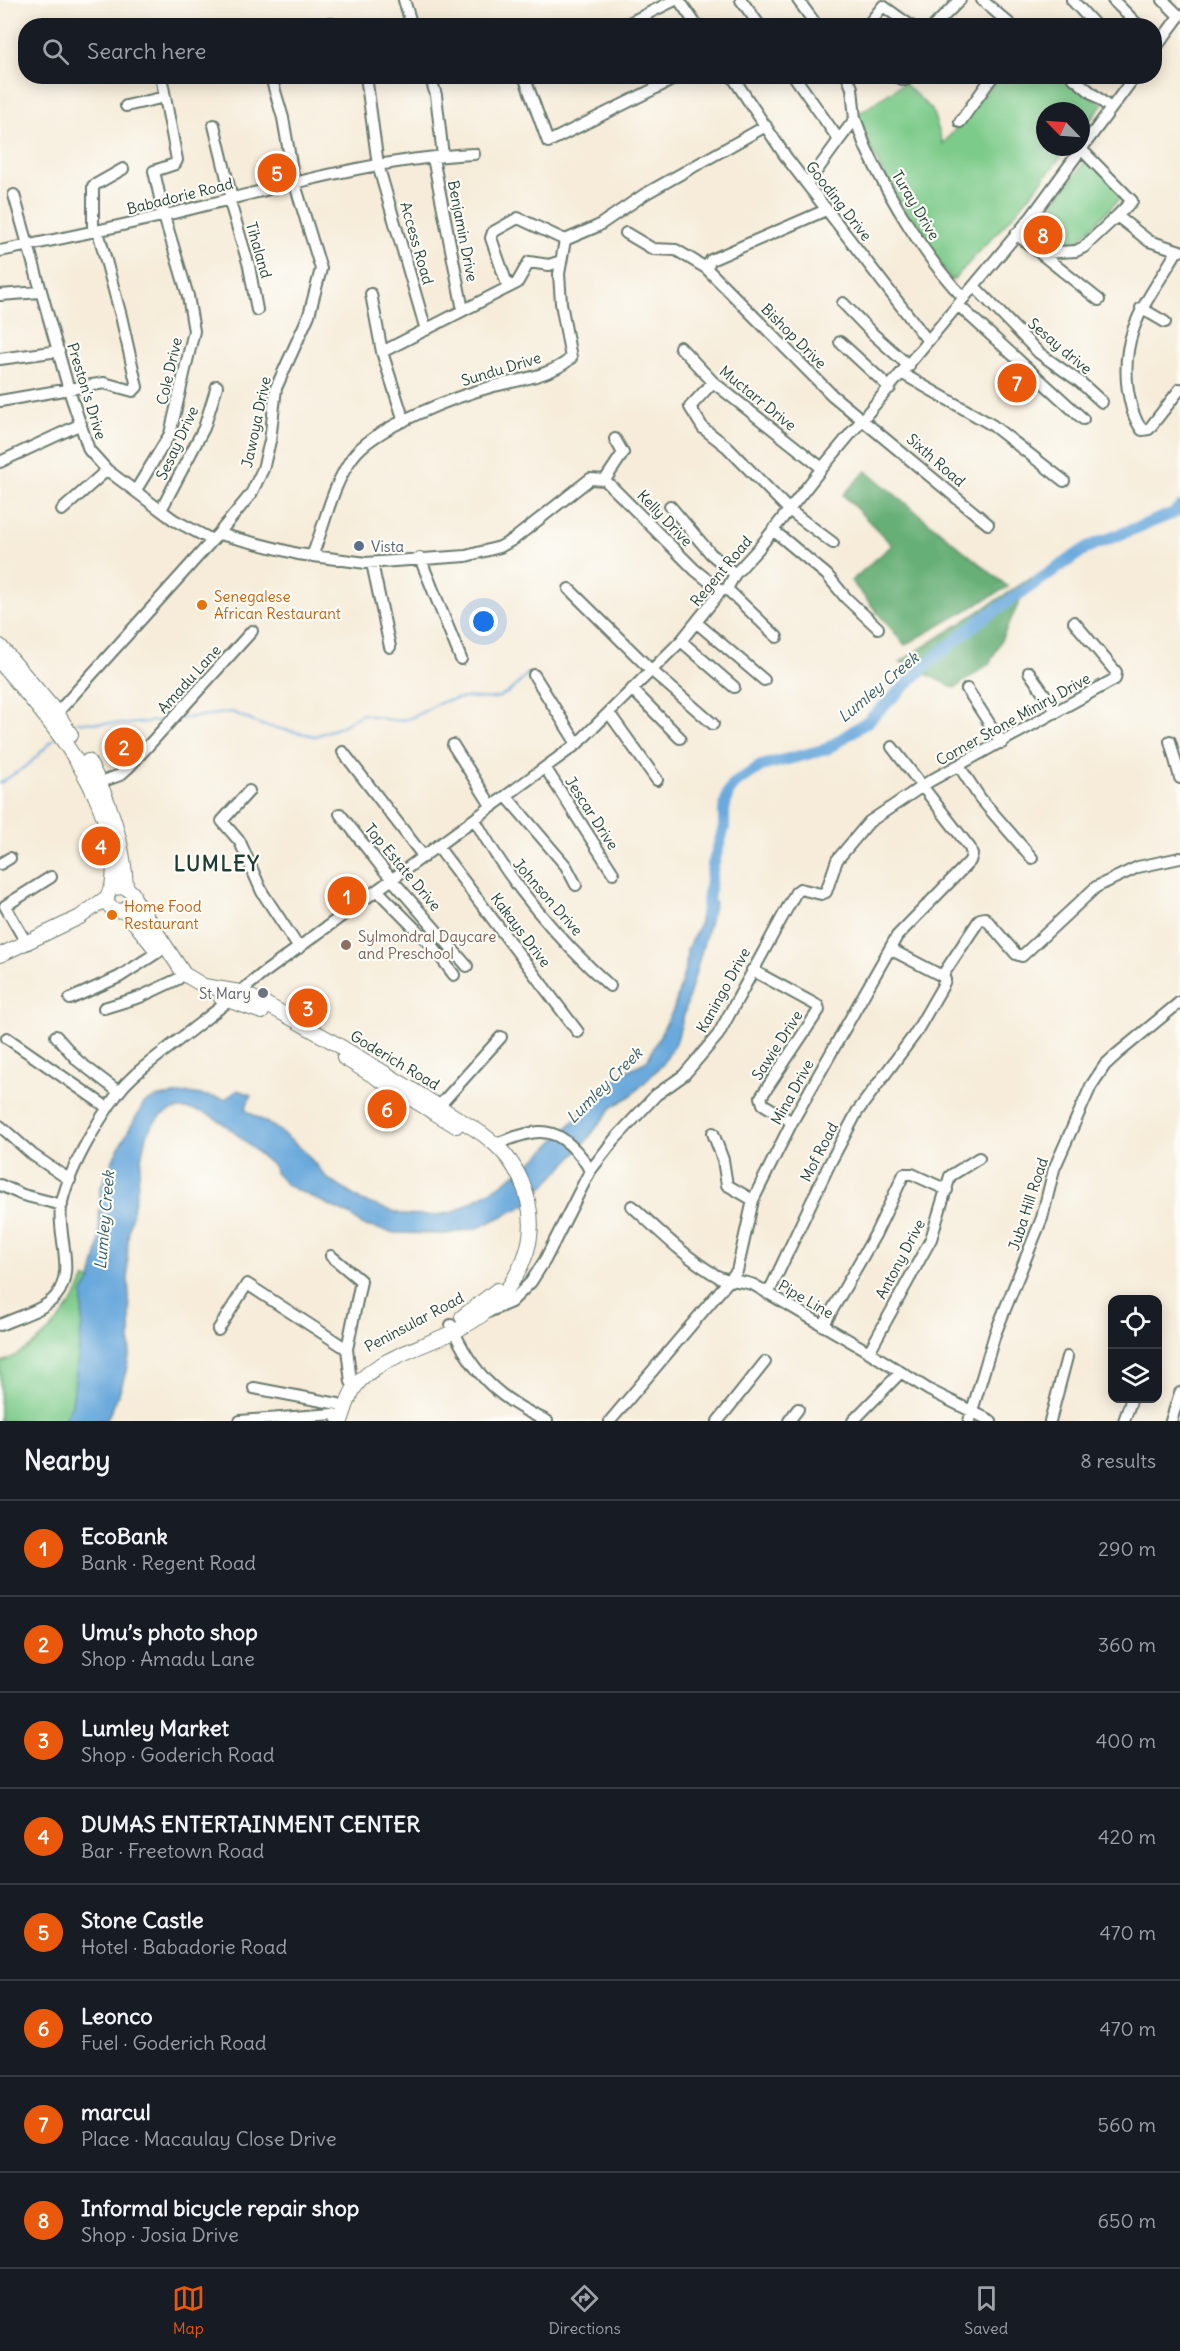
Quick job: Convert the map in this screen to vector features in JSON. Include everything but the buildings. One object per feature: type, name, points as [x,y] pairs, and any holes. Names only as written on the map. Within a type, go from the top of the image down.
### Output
[{"type":"main road","points":[[0,646],[57,713],[95,784],[111,847],[119,899],[0,955]]},
{"type":"main road","points":[[0,662],[52,723],[95,784]]},
{"type":"main road","name":"Goderich Road","points":[[119,899],[178,979],[190,989],[236,996],[498,1150]]},
{"type":"main road","name":"Goderich Road","points":[[119,899],[184,974],[204,986],[236,996],[309,1027],[440,1105],[498,1150]]},
{"type":"main road","name":"Peninsular Road","points":[[337,1416],[363,1378],[376,1368],[452,1328],[485,1308],[509,1289],[530,1240],[529,1222],[521,1182],[498,1150]]},
{"type":"main road","name":"Peninsular Road","points":[[337,1416],[351,1382],[373,1363],[452,1328]]},
{"type":"street","points":[[404,0],[410,18]]},
{"type":"street","points":[[640,18],[677,0],[691,18]]},
{"type":"street","points":[[741,0],[754,18]]},
{"type":"street","points":[[798,0],[811,18]]},
{"type":"street","points":[[942,18],[960,0]]},
{"type":"street","points":[[982,0],[1003,18]]},
{"type":"street","points":[[1072,0],[1088,18]]},
{"type":"street","points":[[1113,0],[1131,18]]},
{"type":"street","points":[[1162,39],[1178,21],[1163,0]]},
{"type":"street","points":[[873,18],[883,6],[900,18]]},
{"type":"street","points":[[126,106],[165,98],[162,84]]},
{"type":"street","name":"Jawoya Drive","points":[[57,713],[216,537],[251,494],[262,470],[270,441],[276,388],[309,315],[319,284],[321,263],[294,181],[283,118],[273,84]]},
{"type":"street","name":"Access Road","points":[[367,84],[378,165],[426,330]]},
{"type":"street","name":"Benjamin Drive","points":[[433,84],[436,95],[438,157],[463,310]]},
{"type":"street","points":[[527,84],[548,142],[664,84]]},
{"type":"street","name":"Gooding Drive","points":[[737,84],[826,210],[928,341]]},
{"type":"street","points":[[800,84],[839,140]]},
{"type":"street","name":"Turay Drive","points":[[850,84],[855,119],[867,150],[937,268],[961,302],[1083,420]]},
{"type":"street","points":[[960,122],[988,84]]},
{"type":"street","points":[[1081,84],[1110,108]]},
{"type":"street","name":"Regent Road","points":[[1090,136],[1129,84]]},
{"type":"street","name":"Cole Drive","points":[[136,490],[170,434],[194,331],[188,296],[164,216],[154,171],[174,164],[177,160],[165,98]]},
{"type":"street","points":[[807,184],[855,119]]},
{"type":"street","name":"Tihaland","points":[[214,125],[230,199],[247,257],[257,310]]},
{"type":"street","points":[[508,287],[491,234],[518,218],[565,240],[598,226],[645,194],[766,126]]},
{"type":"street","name":"Babadorie Road","points":[[0,251],[164,216],[294,181],[378,165],[474,154]]},
{"type":"street","name":"Regent Road","points":[[0,1325],[51,1302],[58,1294],[65,1274],[60,1218],[62,1205],[70,1180],[118,1092],[139,1070],[205,1017],[546,769],[577,744],[609,713],[697,623],[822,468],[906,370],[1076,156]]},
{"type":"street","points":[[1041,253],[1076,251],[1084,248],[1132,201],[1088,156]]},
{"type":"street","points":[[0,401],[104,383],[125,390],[134,391],[137,387],[122,316],[96,232],[93,186],[123,170]]},
{"type":"street","name":"Preston's Drive","points":[[14,195],[40,292],[89,450],[107,470],[161,510],[216,537],[312,556],[372,563],[466,556],[500,547],[590,479],[605,480]]},
{"type":"street","points":[[706,268],[711,260],[826,210]]},
{"type":"street","points":[[1117,216],[1149,242],[1179,251],[1141,308],[1126,347],[1126,370],[1131,406],[1135,420],[1142,430],[1149,429],[1180,389]]},
{"type":"street","name":"Bishop Drive","points":[[626,233],[653,249],[676,250],[706,268],[832,395],[864,419]]},
{"type":"street","points":[[1016,234],[1099,300]]},
{"type":"street","name":"Sundu Drive","points":[[312,556],[341,479],[352,458],[367,443],[404,421],[469,393],[515,382],[553,369],[571,358],[561,303],[561,261],[565,240]]},
{"type":"street","points":[[382,352],[519,281],[529,262],[549,265],[561,261]]},
{"type":"street","name":"Sesay drive","points":[[974,286],[1039,353],[1080,382],[1102,402]]},
{"type":"street","points":[[0,295],[40,292]]},
{"type":"street","points":[[371,294],[382,352],[404,421]]},
{"type":"street","points":[[843,303],[906,370],[992,425],[1064,482]]},
{"type":"street","points":[[1141,308],[1165,322]]},
{"type":"street","points":[[840,342],[890,388]]},
{"type":"street","name":"Muctarr Drive","points":[[680,347],[713,382],[822,468]]},
{"type":"street","points":[[0,358],[59,351]]},
{"type":"street","points":[[713,382],[690,407],[703,428],[727,447],[789,510],[833,543]]},
{"type":"street","name":"Sesay Drive","points":[[161,510],[204,428],[217,386]]},
{"type":"street","name":"Sixth Road","points":[[864,419],[988,524]]},
{"type":"street","points":[[0,462],[81,424]]},
{"type":"street","points":[[605,480],[623,453],[615,439]]},
{"type":"street","points":[[62,510],[107,470]]},
{"type":"street","name":"Kelly Drive","points":[[605,480],[695,570],[724,590],[777,637]]},
{"type":"street","points":[[670,506],[711,555],[735,574]]},
{"type":"street","points":[[773,530],[827,575],[846,598],[878,628]]},
{"type":"street","points":[[420,558],[461,659]]},
{"type":"street","points":[[372,563],[390,647]]},
{"type":"street","points":[[569,589],[651,670],[712,724]]},
{"type":"street","name":"Corner Stone Miniry Drive","points":[[922,787],[1117,676],[1074,622]]},
{"type":"street","points":[[697,623],[764,680]]},
{"type":"street","name":"Amadu Lane","points":[[95,784],[120,775],[129,767],[252,631]]},
{"type":"street","points":[[681,641],[734,687]]},
{"type":"street","points":[[1029,672],[1057,712]]},
{"type":"street","points":[[534,675],[577,744]]},
{"type":"street","points":[[632,688],[680,738]]},
{"type":"street","points":[[967,689],[1002,743]]},
{"type":"street","points":[[609,713],[657,780]]},
{"type":"street","points":[[1170,741],[1180,778]]},
{"type":"street","points":[[453,745],[492,807]]},
{"type":"street","points":[[892,747],[922,787]]},
{"type":"street","points":[[343,752],[424,856]]},
{"type":"street","points":[[959,766],[980,798],[1032,858]]},
{"type":"street","name":"Jescar Drive","points":[[546,769],[613,873]]},
{"type":"street","name":"Mina Drive","points":[[610,1421],[732,1279],[737,1271],[753,1200],[792,1122],[907,923],[964,869],[972,855],[961,834],[922,787]]},
{"type":"street","name":"Kaningo Drive","points":[[485,1308],[511,1302],[531,1282],[545,1260],[590,1172],[614,1140],[663,1088],[684,1075],[699,1060],[718,1035],[796,892],[800,889],[821,894],[826,892],[837,860],[869,822],[922,787]]},
{"type":"street","points":[[249,791],[222,821],[240,842],[262,892],[299,948]]},
{"type":"street","points":[[507,797],[566,866],[576,885]]},
{"type":"street","name":"Top Estate Drive","points":[[340,814],[392,880],[467,966]]},
{"type":"street","name":"Johnson Drive","points":[[475,820],[501,865],[550,924],[610,986]]},
{"type":"street","name":"Kakays Drive","points":[[438,847],[578,1032]]},
{"type":"street","points":[[0,864],[10,858]]},
{"type":"street","name":"Mof Road","points":[[768,1294],[857,1112],[915,1034],[942,987],[945,980],[942,976],[980,919],[988,920],[1016,954],[1022,956],[1096,887],[1138,867],[1180,858]]},
{"type":"street","points":[[27,944],[2,906],[51,877]]},
{"type":"street","points":[[377,890],[433,946],[454,975]]},
{"type":"street","points":[[890,949],[942,976]]},
{"type":"street","points":[[70,999],[119,977],[158,952]]},
{"type":"street","name":"Sawie Drive","points":[[752,970],[818,1006],[819,1010],[761,1097],[763,1104],[792,1122]]},
{"type":"street","points":[[104,1008],[140,996],[178,979]]},
{"type":"street","name":"Juba Hill Road","points":[[971,1416],[995,1334],[1042,1218],[1062,1146],[1098,1074],[1129,1044],[1180,1002]]},
{"type":"street","points":[[56,1036],[78,1061],[118,1092]]},
{"type":"street","points":[[440,1105],[501,1037]]},
{"type":"street","points":[[7,1038],[108,1108]]},
{"type":"street","points":[[0,1126],[33,1155],[70,1180]]},
{"type":"street","points":[[498,1150],[542,1131],[559,1135],[579,1154],[590,1172]]},
{"type":"street","points":[[713,1133],[723,1160],[727,1185],[753,1200]]},
{"type":"street","name":"Antony Drive","points":[[869,1352],[931,1239],[950,1176],[979,1158]]},
{"type":"street","points":[[824,1326],[875,1235],[904,1174],[912,1174],[947,1190]]},
{"type":"street","points":[[0,1185],[23,1195],[62,1205]]},
{"type":"street","name":"Pipe Line","points":[[632,1206],[678,1247],[716,1275],[754,1285],[869,1352],[971,1416],[991,1421]]},
{"type":"street","points":[[331,1256],[361,1281],[347,1349],[351,1382]]},
{"type":"street","points":[[218,1330],[247,1284],[347,1349]]},
{"type":"street","points":[[452,1328],[469,1361],[491,1386],[506,1400],[547,1421]]},
{"type":"street","points":[[1050,1421],[1067,1357]]},
{"type":"street","points":[[718,1421],[765,1362]]},
{"type":"street","points":[[853,1421],[900,1373]]},
{"type":"street","points":[[254,1388],[337,1416]]},
{"type":"street","points":[[1171,1421],[1180,1394]]},
{"type":"street","points":[[1124,1421],[1130,1403]]},
{"type":"street","points":[[789,1421],[798,1409]]},
{"type":"street","points":[[240,1421],[337,1416]]},
{"type":"green space","points":[[903,84],[932,110],[943,144],[992,84],[1078,84],[1103,104],[1090,121],[1090,102],[1036,102],[1036,156],[1062,156],[1018,210],[952,281],[911,221],[887,180],[857,115]]},
{"type":"green space","points":[[1089,156],[1126,192],[1078,241],[1054,239],[1038,224]]},
{"type":"green space","points":[[866,471],[1008,587],[905,645],[851,581],[892,545],[843,495]]},
{"type":"green space","points":[[1031,578],[990,663],[955,688],[900,662]]},
{"type":"green space","points":[[85,1278],[91,1281],[83,1294],[82,1325],[72,1405],[63,1421],[0,1421],[0,1363],[27,1349],[51,1329],[70,1305]]},
{"type":"water","points":[[705,898],[715,902],[677,1040],[663,1064],[632,1095],[612,1107],[581,1148],[526,1205],[478,1228],[446,1234],[395,1233],[362,1225],[352,1216],[288,1186],[275,1173],[274,1166],[232,1130],[210,1115],[184,1109],[169,1111],[158,1118],[145,1140],[130,1222],[127,1254],[130,1342],[123,1382],[106,1421],[63,1421],[72,1405],[82,1325],[83,1293],[91,1280],[99,1245],[100,1189],[118,1149],[144,1103],[157,1097],[189,1093],[225,1099],[238,1090],[251,1095],[245,1110],[276,1128],[305,1152],[328,1179],[362,1201],[404,1215],[437,1215],[454,1212],[499,1186],[540,1155],[620,1074],[647,1061],[674,1008],[686,966],[687,949],[699,925]]},
{"type":"waterway","name":"Lumley Creek","points":[[706,915],[713,865],[724,827],[724,810],[728,793],[734,784],[761,766],[827,749],[868,721],[933,659],[978,622],[1088,547],[1174,513],[1180,507]]},
{"type":"waterway","points":[[179,719],[232,712],[261,725],[315,736],[340,727],[362,714],[399,721],[446,701],[460,698],[497,698],[516,686],[528,673]]},
{"type":"waterway","points":[[77,722],[127,724],[165,720]]},
{"type":"waterway","points":[[0,783],[28,765],[55,738]]},
{"type":"place","name":"Stone Castle","points":[[277,173]]},
{"type":"place","name":"Informal bicycle repair shop","points":[[1043,235]]},
{"type":"place","name":"marcul","points":[[1017,383]]},
{"type":"place","name":"Vista","points":[[359,546]]},
{"type":"place","name":"Senegalese African Restaurant","points":[[202,605]]},
{"type":"place","name":"Umu’s photo shop","points":[[124,747]]},
{"type":"place","name":"DUMAS ENTERTAINMENT CENTER","points":[[101,846]]},
{"type":"place","name":"EcoBank","points":[[347,896]]},
{"type":"place","name":"Home Food Restaurant","points":[[112,915]]},
{"type":"place","name":"Sylmondral Daycare and Preschool","points":[[346,945]]},
{"type":"place","name":"St Mary","points":[[263,993]]},
{"type":"place","name":"Lumley Market","points":[[308,1008]]},
{"type":"place","name":"Leonco","points":[[387,1109]]},
{"type":"district","name":"LUMLEY","points":[[217,863]]}]
